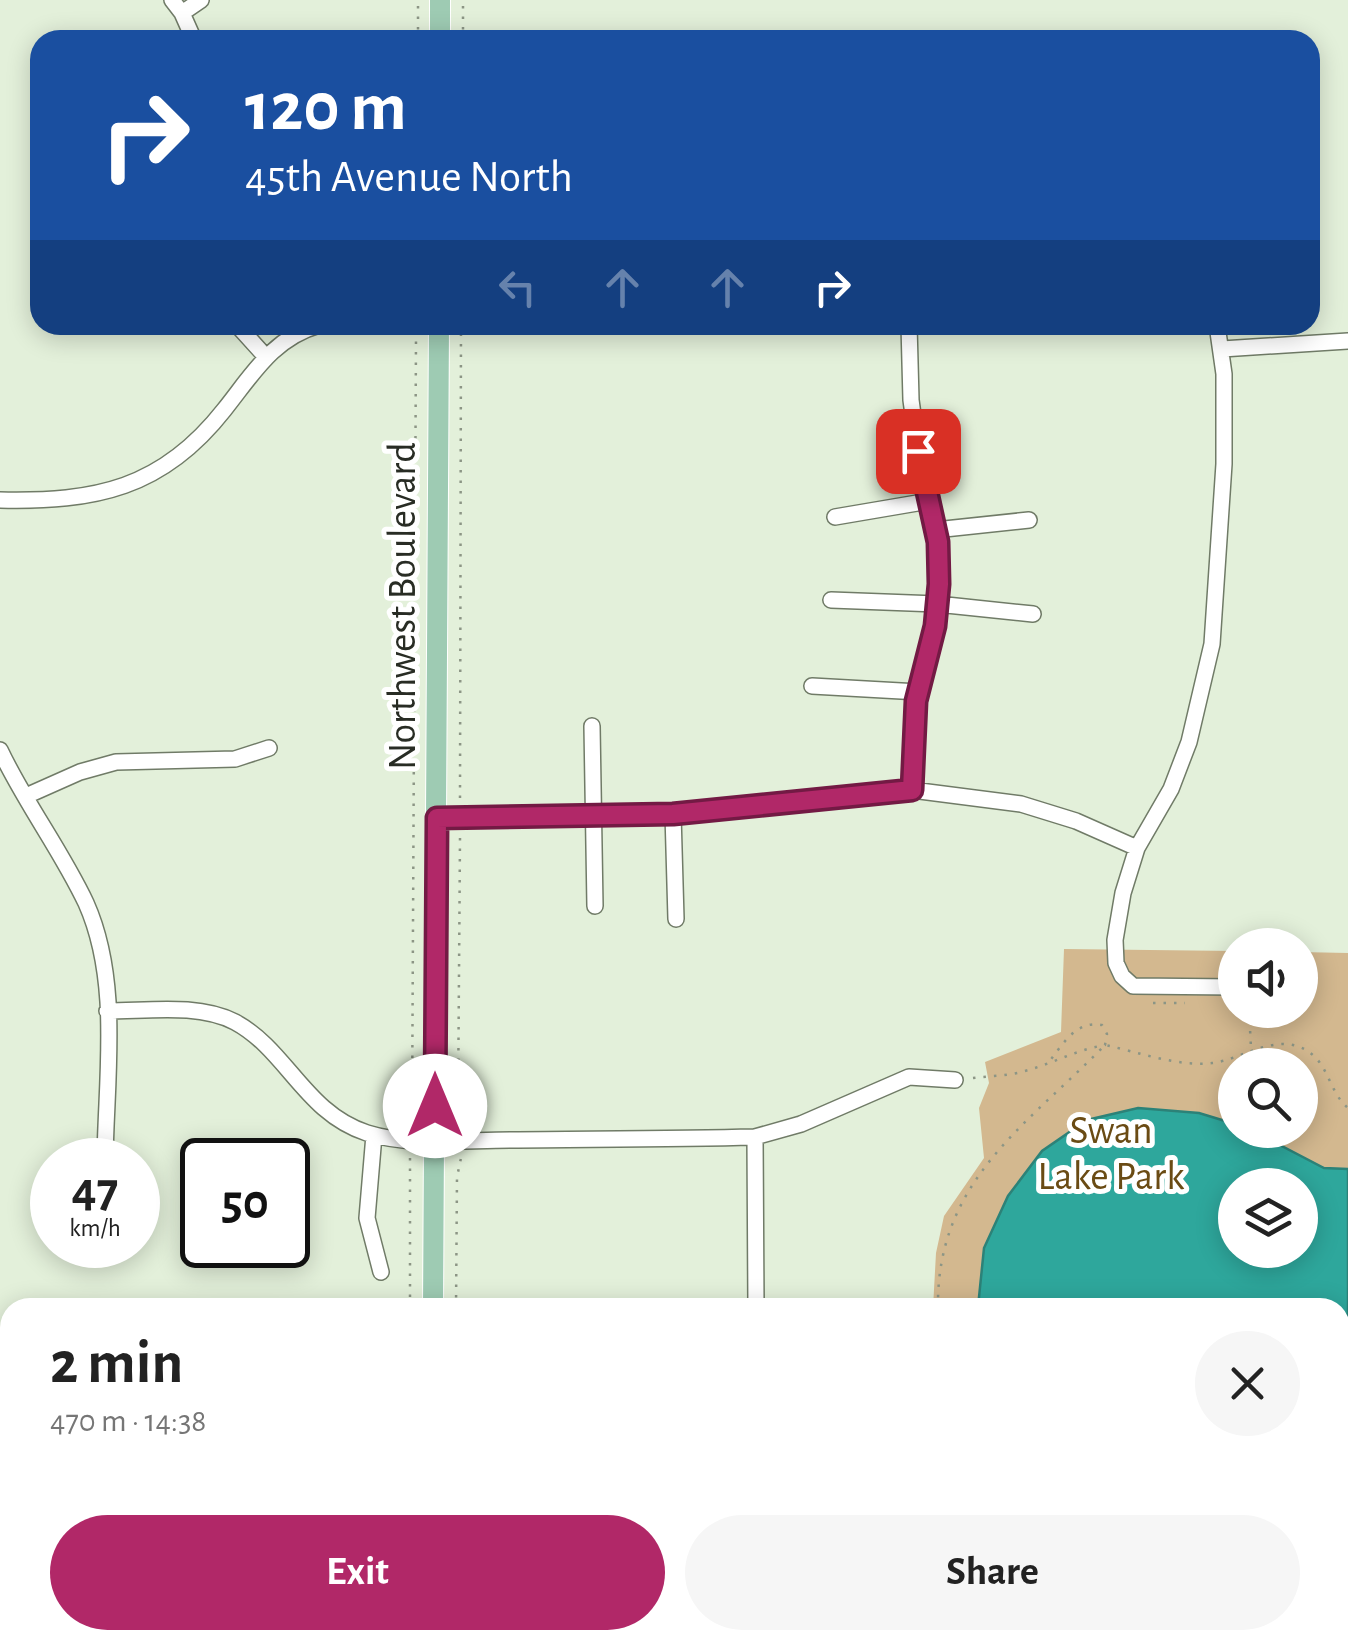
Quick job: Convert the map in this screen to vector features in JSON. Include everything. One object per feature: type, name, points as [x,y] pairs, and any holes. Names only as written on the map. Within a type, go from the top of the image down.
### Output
[{"type":"main road","points":[[440,0],[440,30]]},
{"type":"main road","name":"Northwest Boulevard","points":[[433,1298],[439,335]]},
{"type":"street","points":[[189,30],[177,6],[202,0]]},
{"type":"street","points":[[246,335],[266,356]]},
{"type":"street","points":[[0,500],[82,498],[147,478],[202,437],[266,356],[297,335]]},
{"type":"street","points":[[910,335],[911,400],[936,530],[939,584],[919,692],[912,790]]},
{"type":"street","points":[[1218,335],[1224,464],[1212,644],[1189,742],[1170,789],[1137,848],[1123,893],[1115,940],[1116,963],[1133,986],[1218,987]]},
{"type":"street","points":[[1222,350],[1348,341]]},
{"type":"street","points":[[835,517],[929,501]]},
{"type":"street","points":[[936,530],[1029,520]]},
{"type":"street","points":[[832,600],[937,604],[1033,614]]},
{"type":"street","points":[[812,686],[919,692]]},
{"type":"street","points":[[592,726],[595,906]]},
{"type":"street","points":[[26,796],[80,772],[116,762],[235,759],[269,748]]},
{"type":"street","points":[[0,750],[86,905],[98,938],[107,1011],[104,1138]]},
{"type":"street","points":[[437,818],[673,814],[912,790],[1021,804],[1076,821],[1137,848]]},
{"type":"street","points":[[673,814],[676,919]]},
{"type":"street","points":[[107,1011],[184,1010],[234,1022],[252,1034],[324,1110],[342,1122],[374,1135],[435,1140],[755,1137],[801,1124],[908,1078],[955,1080]]},
{"type":"street","points":[[374,1135],[367,1218],[381,1272]]},
{"type":"street","points":[[755,1137],[756,1298]]},
{"type":"path","points":[[418,0],[418,30]]},
{"type":"path","points":[[463,0],[463,30]]},
{"type":"path","points":[[460,798],[461,335]]},
{"type":"path","points":[[412,1121],[416,339]]},
{"type":"path","points":[[460,838],[458,1109],[465,1128]]},
{"type":"path","points":[[938,1298],[945,1236],[977,1180],[1034,1109],[1105,1044],[1102,1025],[1090,1022],[1075,1030],[1049,1062]]},
{"type":"path","points":[[955,1080],[1020,1072],[1105,1044],[1171,1059],[1218,1061]]},
{"type":"path","points":[[1258,1048],[1290,1048]]},
{"type":"path","points":[[1318,1062],[1348,1108]]},
{"type":"path","points":[[410,1157],[410,1298]]},
{"type":"path","points":[[456,1298],[457,1172],[461,1158]]},
{"type":"green space","name":"Swan Lake Park","points":[[1064,949],[1218,951],[1218,1028],[1318,1028],[1318,952],[1348,953],[1348,1298],[934,1298],[936,1253],[944,1216],[984,1158],[979,1108],[989,1083],[985,1062],[1061,1032]]},
{"type":"water","points":[[1138,1108],[1199,1113],[1218,1119],[1218,1148],[1286,1148],[1324,1168],[1348,1169],[1348,1298],[979,1298],[984,1248],[1008,1196],[1042,1151],[1087,1120]]},
{"type":"route","points":[[435,1106],[437,818],[673,814],[912,790],[916,701],[935,626],[939,584],[938,542],[918,451]]}]
